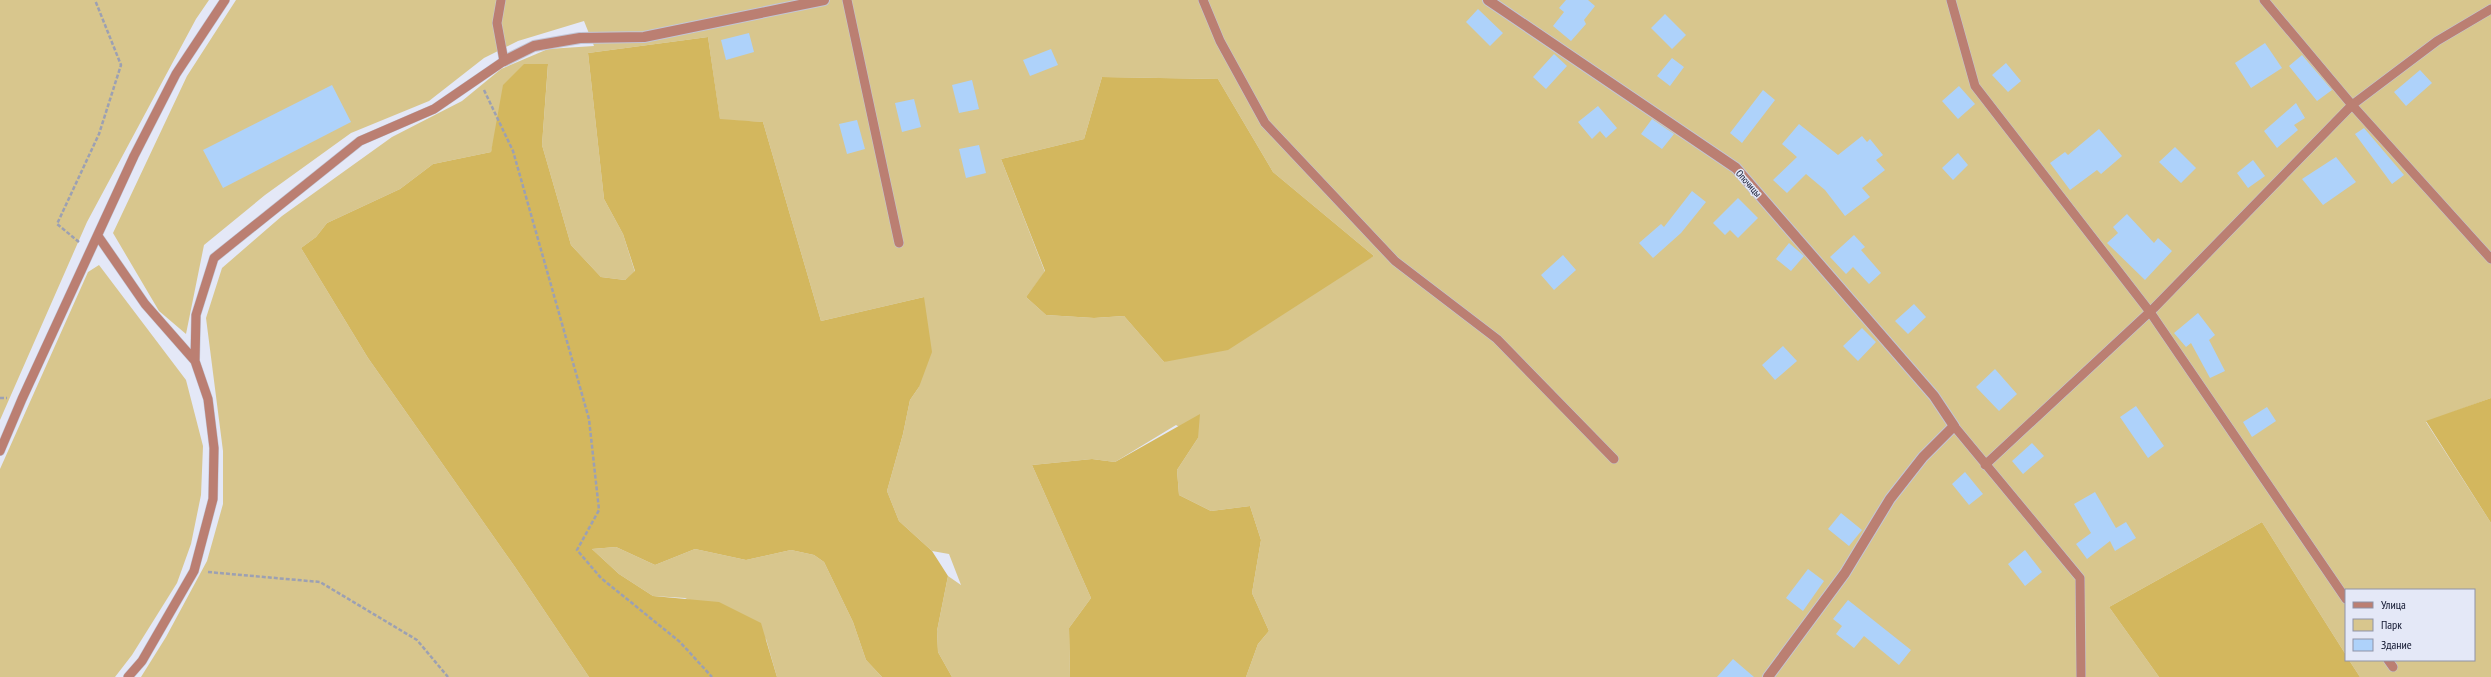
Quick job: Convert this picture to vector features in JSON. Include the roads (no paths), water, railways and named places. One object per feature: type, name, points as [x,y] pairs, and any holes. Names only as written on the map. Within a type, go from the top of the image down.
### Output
[{"type":"street","name":"Опочицы","points":[[1488,0],[1736,168],[1934,396],[1954,426]]},
{"type":"street","points":[[504,62],[534,46],[580,38],[644,37],[818,1]]},
{"type":"street","points":[[1768,677],[1845,573],[1890,499],[1923,457],[1954,426]]},
{"type":"lane","points":[[0,451],[22,399],[92,252],[134,156],[176,74],[225,0]]},
{"type":"lane","points":[[128,677],[142,661],[194,571],[213,499],[214,448],[208,399],[195,361],[196,315],[214,258],[360,141],[434,109],[504,62],[497,23],[501,0]]},
{"type":"lane","points":[[847,0],[899,243]]},
{"type":"lane","points":[[1202,0],[1220,40],[1265,123],[1395,261],[1497,339],[1614,459]]},
{"type":"lane","points":[[1951,0],[1975,86],[2150,312],[2345,597]]},
{"type":"lane","points":[[2264,0],[2352,105],[2491,259]]},
{"type":"lane","points":[[1985,465],[2150,312],[2352,105],[2437,41],[2491,9]]},
{"type":"lane","points":[[98,236],[145,304],[195,361]]},
{"type":"lane","points":[[1954,426],[2080,578],[2081,677]]}]
